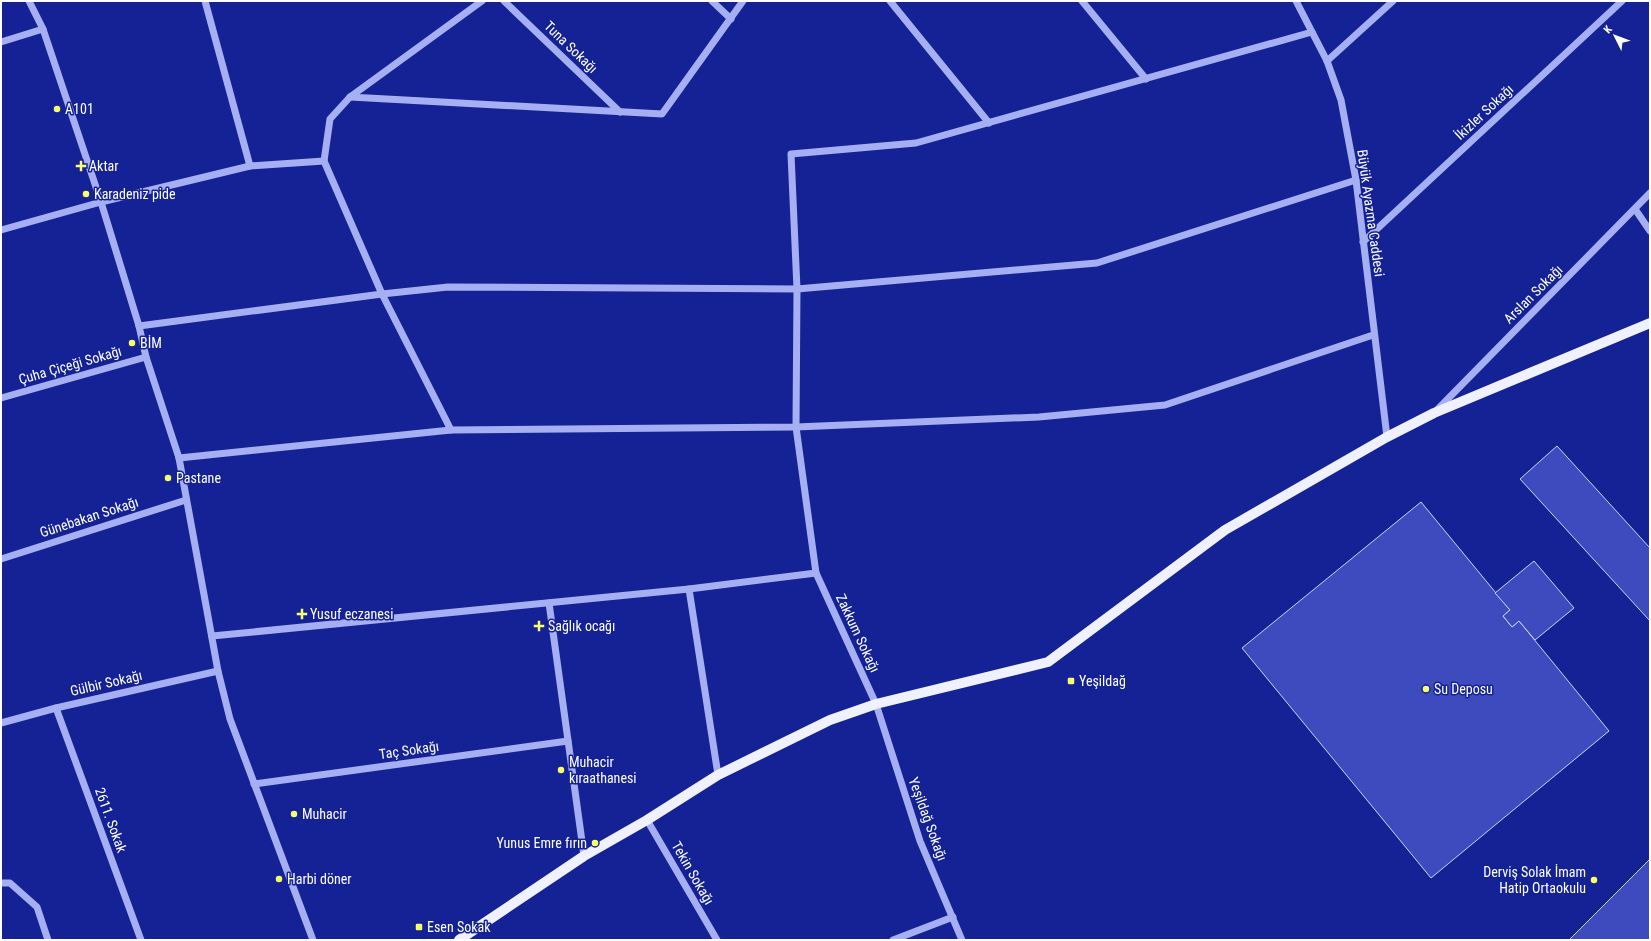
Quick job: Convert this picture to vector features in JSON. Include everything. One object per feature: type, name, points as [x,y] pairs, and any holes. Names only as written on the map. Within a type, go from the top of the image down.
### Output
[{"type":"main road","points":[[459,940],[584,856],[647,820],[718,775],[830,720],[876,704],[1048,662],[1225,530],[1387,437],[1434,413],[1650,323]]},
{"type":"street","points":[[29,1],[43,29],[101,202],[139,326],[146,357],[179,458],[218,671],[230,719],[313,940]]},
{"type":"street","points":[[205,1],[250,166]]},
{"type":"street","points":[[451,430],[382,294],[324,161],[330,118],[350,96],[482,1]]},
{"type":"street","name":"Tuna Sokağı","points":[[504,1],[620,112]]},
{"type":"street","points":[[712,1],[731,19]]},
{"type":"street","points":[[350,96],[662,114],[743,1]]},
{"type":"street","points":[[890,1],[989,122],[1312,32]]},
{"type":"street","points":[[1082,1],[1146,79]]},
{"type":"street","name":"Büyük Ayazma Caddesi","points":[[1296,1],[1327,60],[1341,100],[1356,180],[1373,335],[1387,437]]},
{"type":"street","points":[[1327,60],[1393,1]]},
{"type":"street","name":"İkizler Sokağı","points":[[1363,242],[1622,1]]},
{"type":"street","points":[[1,42],[43,29]]},
{"type":"street","name":"Zakkum Sokağı","points":[[876,704],[816,573],[796,428],[797,289],[791,154],[916,143],[989,122]]},
{"type":"street","points":[[1,230],[101,202],[250,166],[324,161]]},
{"type":"street","points":[[139,326],[382,294],[448,288],[797,289],[1097,263],[1356,180]]},
{"type":"street","name":"Arslan Sokağı","points":[[1434,413],[1650,193]]},
{"type":"street","points":[[1635,209],[1650,231]]},
{"type":"street","points":[[179,458],[451,430],[796,428],[1039,418],[1165,405],[1373,335]]},
{"type":"street","name":"Çuha Çiçeği Sokağı","points":[[1,398],[146,357]]},
{"type":"street","name":"Günebakan Sokağı","points":[[1,559],[186,500]]},
{"type":"street","points":[[212,636],[689,589],[816,573]]},
{"type":"street","points":[[689,589],[718,775]]},
{"type":"street","points":[[549,603],[584,856]]},
{"type":"street","name":"Gülbir Sokağı","points":[[1,723],[56,708],[218,671]]},
{"type":"street","name":"Yeşildağ Sokağı","points":[[876,704],[920,842],[962,940]]},
{"type":"street","name":"2611. Sokak","points":[[56,708],[141,940]]},
{"type":"street","name":"Taç Sokağı","points":[[254,784],[568,741]]},
{"type":"street","name":"Tekin Sokağı","points":[[647,820],[717,940]]},
{"type":"street","points":[[1,883],[10,883],[37,907],[48,940]]},
{"type":"street","points":[[893,940],[953,917]]},
{"type":"building","points":[[1557,446],[1650,548],[1650,621],[1520,479]]},
{"type":"building","name":"Su Deposu","points":[[1421,502],[1510,610],[1503,616],[1512,627],[1519,621],[1609,731],[1431,878],[1242,648]]},
{"type":"building","points":[[1534,561],[1574,608],[1535,640],[1519,621],[1512,627],[1503,616],[1510,610],[1495,593]]},
{"type":"building","points":[[1650,859],[1650,940],[1569,940]]},
{"type":"place","name":"A101","points":[[57,109]]},
{"type":"place","name":"Aktar","points":[[81,166]]},
{"type":"place","name":"Karadeniz pide","points":[[86,194]]},
{"type":"place","name":"BİM","points":[[132,343]]},
{"type":"place","name":"Pastane","points":[[168,478]]},
{"type":"place","name":"Yusuf eczanesi","points":[[302,614]]},
{"type":"place","name":"Sağlık ocağı","points":[[539,626]]},
{"type":"place","name":"Yeşildağ","points":[[1071,681]]},
{"type":"place","name":"Su Deposu","points":[[1426,689]]},
{"type":"place","name":"Muhacir kıraathanesi","points":[[561,770]]},
{"type":"place","name":"Muhacir","points":[[294,814]]},
{"type":"place","name":"Yunus Emre fırın","points":[[595,843]]},
{"type":"place","name":"Harbi döner","points":[[279,879]]},
{"type":"place","name":"Derviş Solak İmam Hatip Ortaokulu","points":[[1594,880]]},
{"type":"place","name":"Esen Sokak","points":[[419,927]]}]
